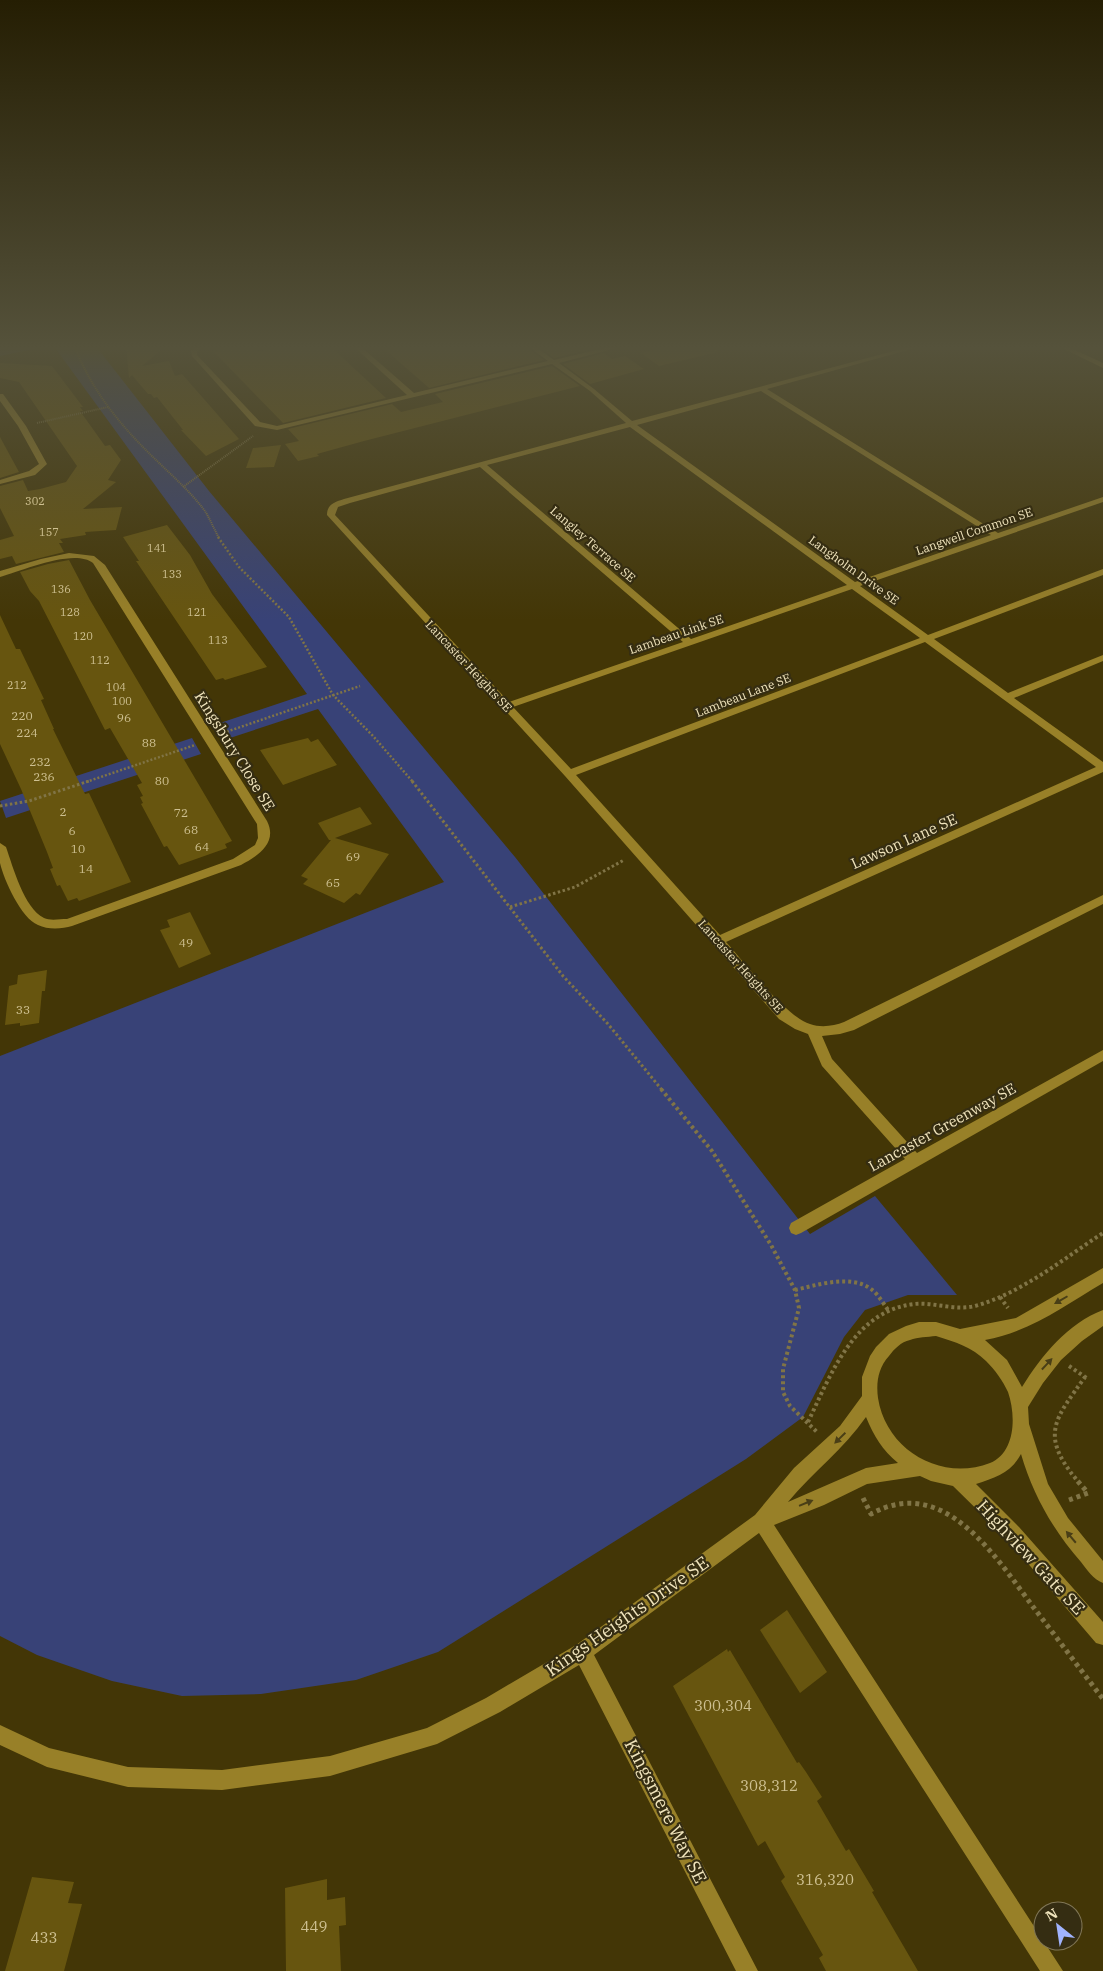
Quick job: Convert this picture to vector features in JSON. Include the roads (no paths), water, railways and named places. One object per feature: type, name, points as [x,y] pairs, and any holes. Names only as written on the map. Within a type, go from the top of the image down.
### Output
[{"type":"street","points":[[0,482],[32,473],[43,464],[28,437]]},
{"type":"street","name":"Lancaster Heights SE","points":[[582,437],[347,500],[335,505],[331,510],[331,515],[569,774],[784,1014],[801,1027],[813,1031]]},
{"type":"street","name":"Langholm Drive SE","points":[[649,437],[1103,767]]},
{"type":"street","points":[[839,437],[998,536]]},
{"type":"street","name":"Langley Terrace SE","points":[[481,464],[689,642]]},
{"type":"street","name":"Langwell Common SE","points":[[853,586],[1103,499]]},
{"type":"street","name":"Kingsbury Close SE","points":[[0,574],[69,556],[89,556],[95,560],[102,567],[210,739],[263,824],[266,833],[263,844],[255,852],[238,862],[68,922],[54,924],[42,922],[26,908],[0,847]]},
{"type":"street","name":"Lambeau Lane SE","points":[[569,774],[1103,572]]},
{"type":"street","name":"Lambeau Link SE","points":[[507,706],[853,586]]},
{"type":"street","points":[[1008,698],[1103,658]]},
{"type":"street","name":"Lawson Lane SE","points":[[718,941],[1103,767]]},
{"type":"street","points":[[813,1031],[826,1033],[849,1026],[1103,899]]},
{"type":"street","points":[[813,1031],[827,1062],[915,1160]]},
{"type":"street","name":"Lancaster Greenway SE","points":[[796,1228],[1103,1055]]},
{"type":"street","points":[[961,1336],[1005,1329],[1020,1324],[1103,1275]]},
{"type":"street","points":[[1020,1405],[1042,1369],[1067,1343],[1103,1317]]},
{"type":"street","points":[[1022,1427],[1016,1448],[1002,1466],[982,1476],[958,1479],[938,1476],[919,1468],[900,1454],[886,1438],[875,1420],[869,1400],[870,1376],[878,1355],[893,1340],[913,1331],[936,1330],[961,1336],[982,1347],[1000,1363],[1013,1383],[1020,1405],[1022,1427],[1035,1474],[1050,1507],[1065,1530],[1103,1574]]},
{"type":"street","name":"Kings Heights Drive SE","points":[[0,1735],[47,1757],[128,1777],[222,1780],[330,1766],[430,1737],[493,1705],[583,1652],[761,1521],[800,1474],[846,1432],[869,1400]]},
{"type":"street","name":"Kings Heights Drive SE","points":[[761,1521],[818,1499],[866,1476],[919,1468]]},
{"type":"street","name":"Highview Gate SE","points":[[958,1479],[1013,1533],[1103,1636]]},
{"type":"street","points":[[761,1521],[1052,1971]]},
{"type":"street","name":"Kingsmere Way SE","points":[[583,1652],[747,1971]]}]
